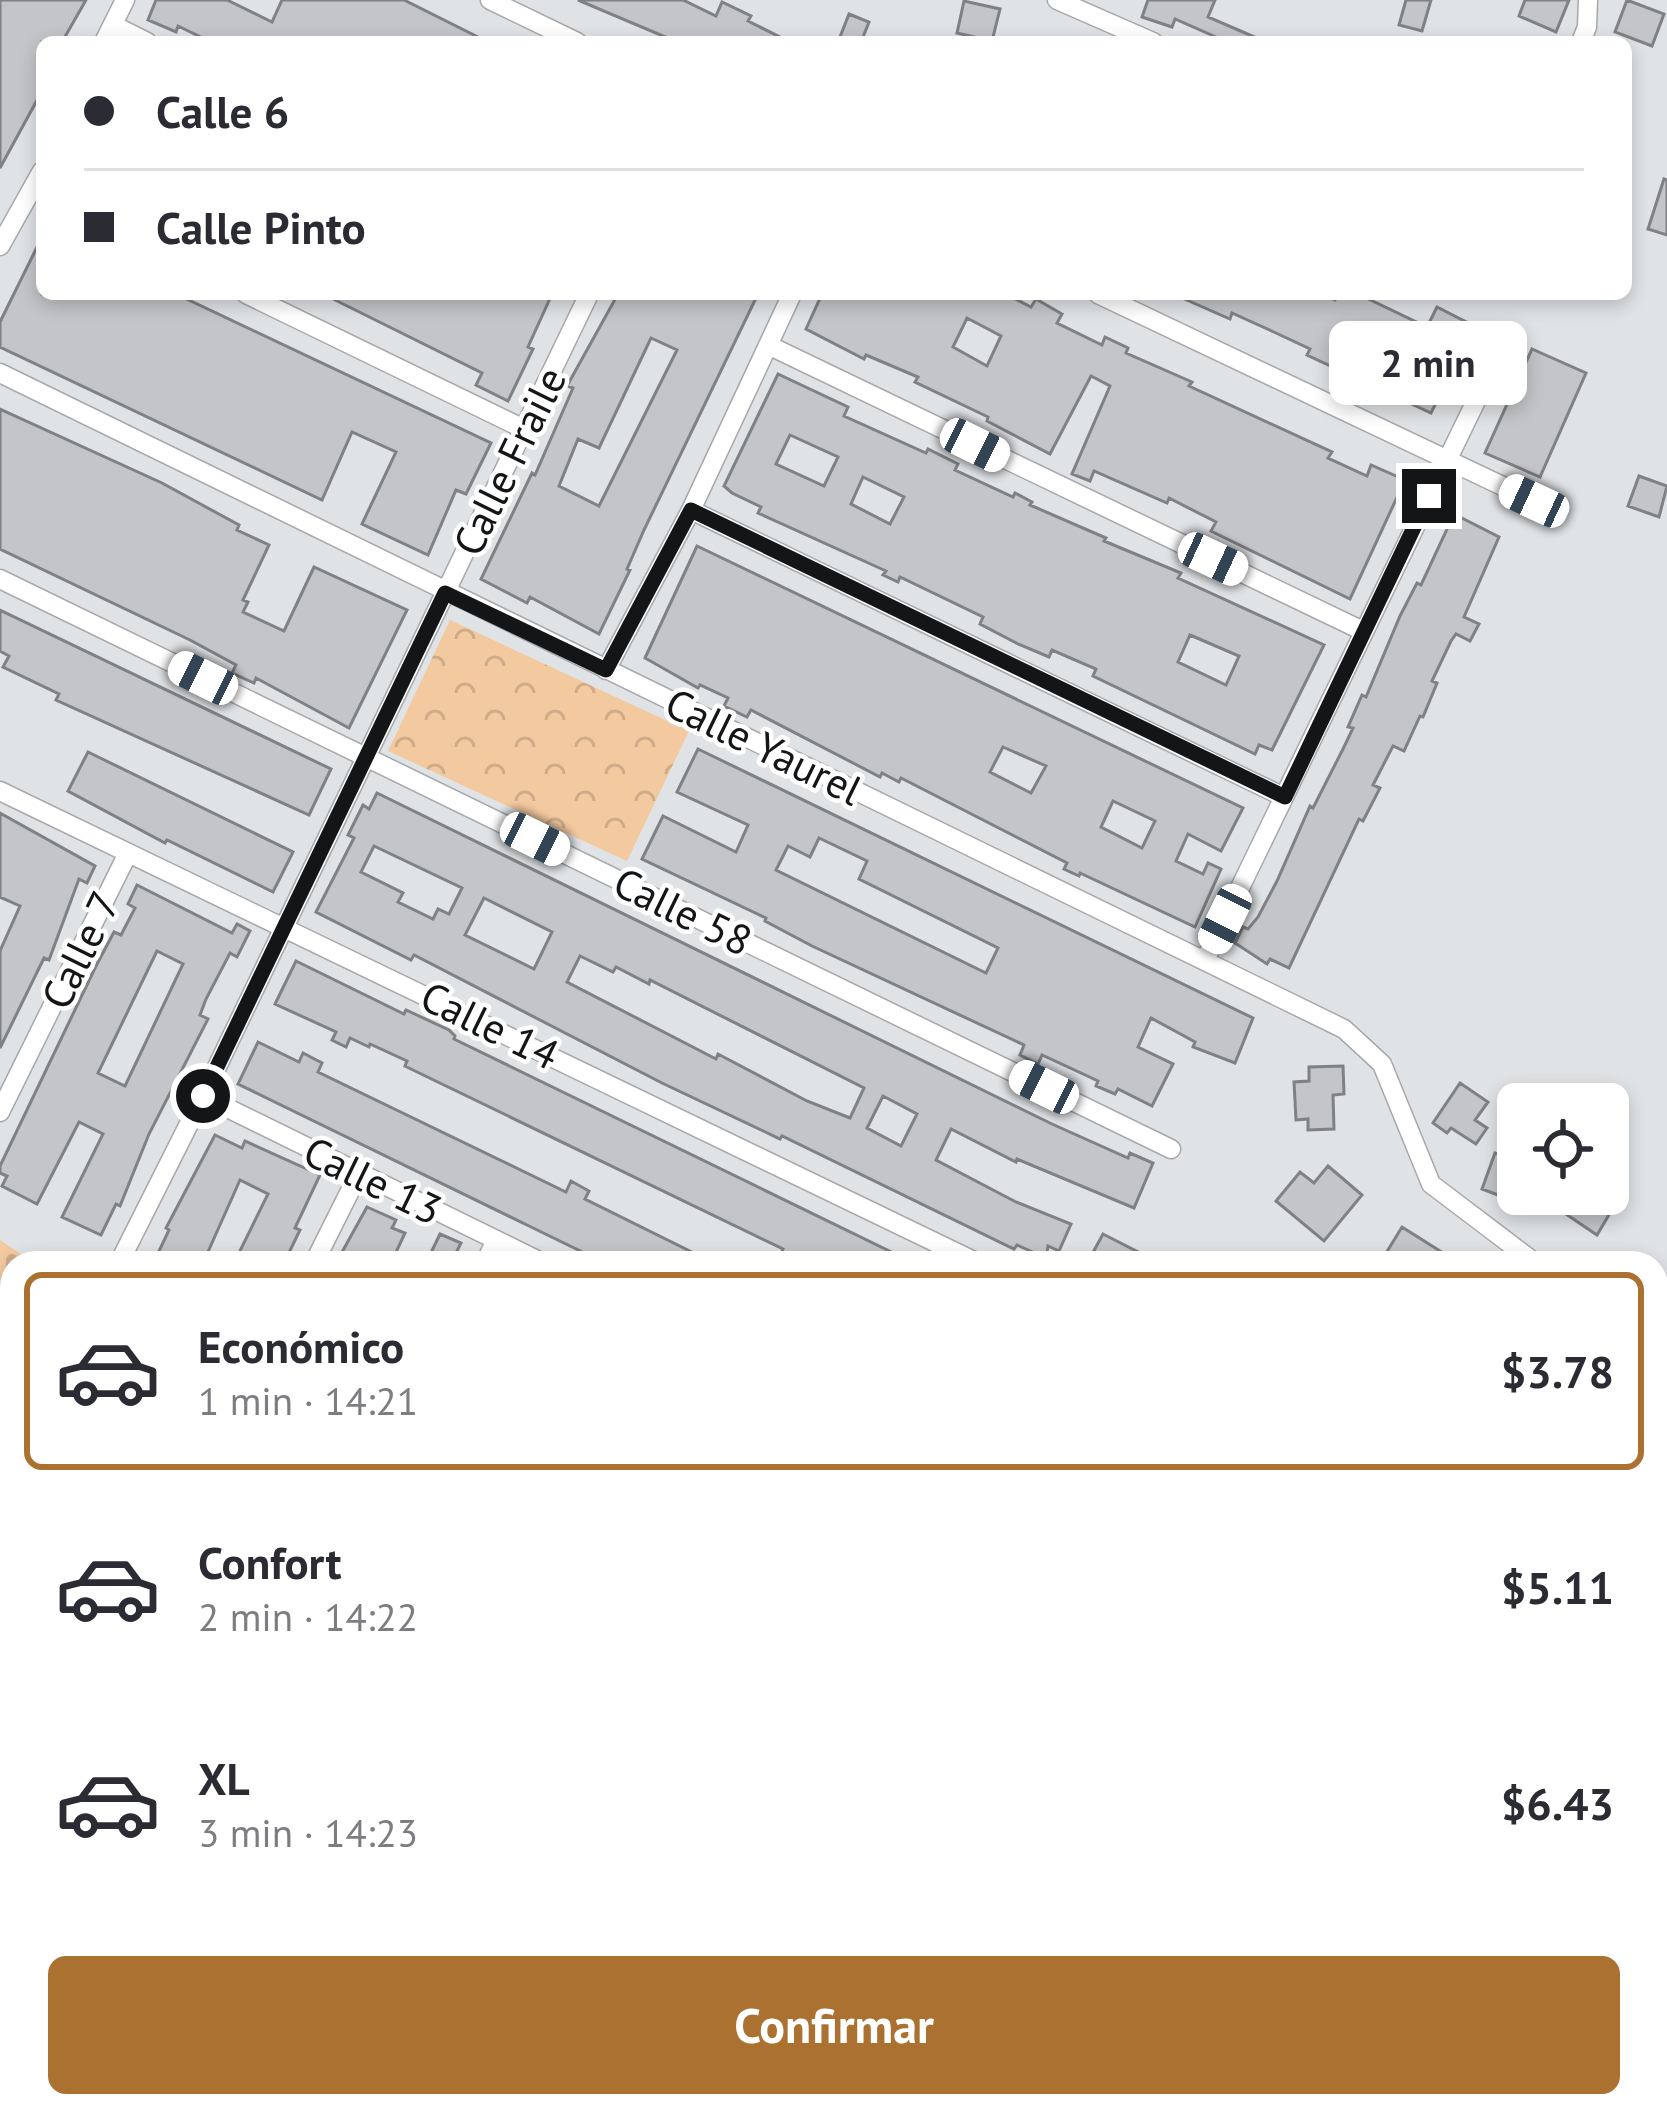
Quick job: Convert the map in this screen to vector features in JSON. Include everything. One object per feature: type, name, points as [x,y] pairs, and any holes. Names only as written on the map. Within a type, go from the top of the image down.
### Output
[{"type":"street","points":[[108,34],[124,0]]},
{"type":"street","points":[[490,0],[565,36]]},
{"type":"street","points":[[1057,0],[1139,36]]},
{"type":"street","points":[[1584,36],[1588,0]]},
{"type":"street","points":[[0,246],[36,194]]},
{"type":"street","points":[[258,300],[524,429]]},
{"type":"street","name":"Calle Fraile","points":[[124,1251],[586,300]]},
{"type":"street","points":[[606,670],[691,510],[789,300]]},
{"type":"street","points":[[1111,300],[1534,501]]},
{"type":"street","points":[[1205,960],[1363,631],[1452,463],[1505,341]]},
{"type":"street","points":[[768,345],[1363,631]]},
{"type":"street","name":"Calle Yaurel","points":[[0,373],[1344,1029],[1382,1064],[1431,1184],[1519,1251]]},
{"type":"street","points":[[691,510],[1285,797]]},
{"type":"street","name":"Calle 58","points":[[0,578],[1172,1149]]},
{"type":"street","name":"Calle 14","points":[[0,791],[953,1251]]},
{"type":"street","name":"Calle 7","points":[[0,1112],[128,853]]},
{"type":"street","name":"Calle 13","points":[[203,1096],[519,1251]]},
{"type":"street","points":[[320,1251],[359,1173]]},
{"type":"street","points":[[491,1251],[496,1240]]},
{"type":"green space","points":[[450,620],[689,731],[627,861],[388,751]]},
{"type":"building","points":[[0,0],[86,0],[65,36],[36,36],[36,102],[0,168]]},
{"type":"building","points":[[156,0],[227,0],[272,22],[282,0],[404,0],[476,36],[199,36],[148,20]]},
{"type":"building","points":[[578,0],[683,0],[716,16],[722,2],[778,36],[663,36]]},
{"type":"building","points":[[1148,0],[1215,0],[1208,17],[1252,36],[1213,36],[1175,19],[1172,27],[1142,17]]},
{"type":"building","points":[[1406,0],[1431,0],[1422,31],[1399,25]]},
{"type":"building","points":[[1525,0],[1569,0],[1556,32],[1519,16]]},
{"type":"building","points":[[1627,0],[1664,14],[1652,46],[1615,32]]},
{"type":"building","points":[[964,1],[1000,9],[993,36],[957,33]]},
{"type":"building","points":[[849,14],[869,22],[863,36],[840,36]]},
{"type":"building","points":[[1667,180],[1667,235],[1648,229]]},
{"type":"building","points":[[36,249],[36,300],[189,300],[491,443],[466,494],[456,490],[428,555],[362,524],[396,452],[352,432],[322,500],[0,347],[0,322]]},
{"type":"building","points":[[335,300],[549,300],[508,401],[476,385],[482,373]]},
{"type":"building","points":[[615,300],[755,300],[599,634],[530,597],[527,603],[481,579],[573,388],[567,386]],"holes":[[[651,338],[677,350],[599,506],[559,486],[578,439],[599,448]]]},
{"type":"building","points":[[819,300],[1018,300],[1031,307],[1038,300],[1062,314],[1057,323],[1102,345],[1105,337],[1128,348],[1126,353],[1192,382],[1189,386],[1332,452],[1328,458],[1367,476],[1371,465],[1405,480],[1350,599],[1211,531],[1216,522],[1169,498],[1167,503],[1094,471],[1090,481],[1072,474],[1110,386],[1091,376],[1050,454],[915,382],[918,377],[866,355],[864,359],[806,329]],"holes":[[[967,318],[1001,336],[987,366],[953,347]]]},
{"type":"building","points":[[1187,300],[1371,300],[1427,327],[1437,307],[1474,326],[1431,413],[1307,355],[1310,349],[1276,333],[1232,313],[1230,319]]},
{"type":"building","points":[[1532,349],[1586,373],[1540,477],[1485,453]]},
{"type":"building","points":[[778,374],[848,407],[844,416],[926,453],[928,449],[958,464],[955,470],[1013,497],[1015,493],[1030,505],[1106,538],[1104,541],[1181,573],[1178,578],[1324,645],[1272,750],[1259,745],[1255,754],[1093,676],[1096,669],[1052,650],[1049,657],[1018,644],[980,624],[983,617],[900,577],[898,582],[883,575],[886,571],[758,513],[761,507],[724,486]],"holes":[[[790,435],[838,457],[824,486],[776,464]],[[863,477],[904,497],[890,524],[851,504]],[[1190,635],[1239,656],[1226,685],[1178,662]]]},
{"type":"building","points":[[0,409],[162,483],[269,545],[243,600],[248,602],[243,612],[284,631],[314,567],[407,610],[349,728],[256,678],[254,683],[232,673],[236,665],[190,640],[0,549]]},
{"type":"building","points":[[1639,476],[1667,486],[1659,517],[1628,506]]},
{"type":"building","points":[[1454,514],[1499,537],[1464,617],[1479,624],[1470,641],[1456,634],[1451,641],[1432,681],[1437,683],[1423,717],[1404,751],[1393,746],[1373,785],[1380,788],[1363,821],[1359,819],[1289,968],[1270,959],[1267,964],[1235,943],[1243,927],[1248,929],[1258,917],[1277,881],[1310,806],[1313,808],[1353,728],[1348,727],[1400,616],[1417,583],[1421,585]]},
{"type":"building","points":[[697,546],[1243,808],[1221,851],[1188,834],[1176,861],[1203,874],[1208,863],[1221,869],[1195,927],[1064,869],[1067,863],[901,778],[899,782],[882,773],[880,777],[751,710],[747,717],[724,706],[728,698],[698,688],[645,658]],"holes":[[[1003,747],[1046,766],[1031,793],[990,772]],[[1113,801],[1155,821],[1142,848],[1101,827]]]},
{"type":"building","points":[[0,610],[331,769],[309,815],[56,700],[59,694],[3,667],[9,656],[0,651]]},
{"type":"building","points":[[698,749],[1253,1018],[1235,1063],[1193,1047],[1195,1042],[1151,1018],[1138,1047],[1173,1064],[1152,1106],[1118,1089],[1115,1094],[1096,1086],[1098,1081],[1042,1055],[1038,1064],[1020,1055],[1024,1045],[812,946],[766,918],[642,859],[663,816],[736,852],[748,825],[677,792]],"holes":[[[819,838],[867,861],[859,879],[998,948],[986,973],[776,870],[788,846],[810,857]]]},
{"type":"building","points":[[88,752],[293,852],[273,892],[165,843],[68,791]]},
{"type":"building","points":[[377,793],[1052,1124],[1128,1158],[1130,1153],[1153,1163],[1134,1208],[1016,1162],[951,1129],[936,1160],[1016,1202],[1071,1224],[1059,1251],[1048,1246],[1047,1251],[1017,1245],[1014,1249],[662,1083],[414,955],[411,960],[316,912],[354,838],[348,835],[363,805],[369,809]],"holes":[[[374,846],[462,888],[449,914],[438,909],[433,919],[398,902],[403,893],[361,872]],[[484,898],[552,932],[534,969],[465,935]],[[580,956],[613,972],[616,967],[649,984],[650,980],[864,1088],[850,1118],[718,1054],[716,1059],[567,982]],[[883,1096],[917,1114],[901,1146],[867,1128]]]},
{"type":"building","points":[[0,813],[95,866],[87,883],[79,879],[49,960],[44,958],[0,1048],[0,951],[20,906],[0,897]]},
{"type":"building","points":[[137,885],[232,933],[237,924],[250,931],[237,957],[230,953],[206,999],[200,1015],[208,1019],[149,1134],[120,1206],[116,1204],[101,1235],[62,1217],[103,1134],[79,1122],[37,1204],[2,1186],[7,1176],[0,1173],[0,1166],[96,966],[114,932],[121,935],[135,908],[128,904]],"holes":[[[157,951],[183,964],[125,1086],[98,1073]]]},
{"type":"building","points":[[296,961],[404,1014],[406,1010],[449,1030],[454,1039],[889,1251],[782,1251],[405,1066],[407,1061],[350,1038],[346,1047],[332,1040],[336,1032],[275,1004]]},
{"type":"building","points":[[258,1042],[299,1062],[303,1053],[322,1063],[318,1072],[566,1192],[571,1181],[589,1191],[585,1199],[690,1251],[580,1251],[238,1084]]},
{"type":"building","points":[[1343,1066],[1344,1094],[1333,1095],[1334,1129],[1308,1130],[1308,1119],[1296,1120],[1294,1082],[1309,1081],[1309,1067]]},
{"type":"building","points":[[1460,1083],[1488,1102],[1475,1120],[1487,1128],[1476,1144],[1433,1123]]},
{"type":"building","points":[[215,1135],[242,1148],[245,1141],[320,1175],[295,1228],[300,1230],[290,1251],[240,1251],[268,1194],[240,1180],[208,1251],[159,1251],[166,1228]]},
{"type":"building","points":[[1495,1153],[1497,1154],[1497,1195],[1482,1189]]},
{"type":"building","points":[[1328,1166],[1362,1195],[1324,1241],[1276,1201],[1300,1172],[1314,1183]]},
{"type":"building","points":[[367,1207],[396,1220],[392,1228],[405,1233],[397,1251],[343,1251]]},
{"type":"building","points":[[1567,1215],[1609,1215],[1597,1235]]},
{"type":"building","points":[[1402,1227],[1440,1251],[1387,1251]]},
{"type":"building","points":[[440,1234],[461,1243],[457,1251],[432,1251]]},
{"type":"building","points":[[1103,1234],[1136,1251],[1094,1251]]},
{"type":"route","points":[[203,1096],[445,593],[606,670],[691,510],[1285,797],[1429,496]]}]
